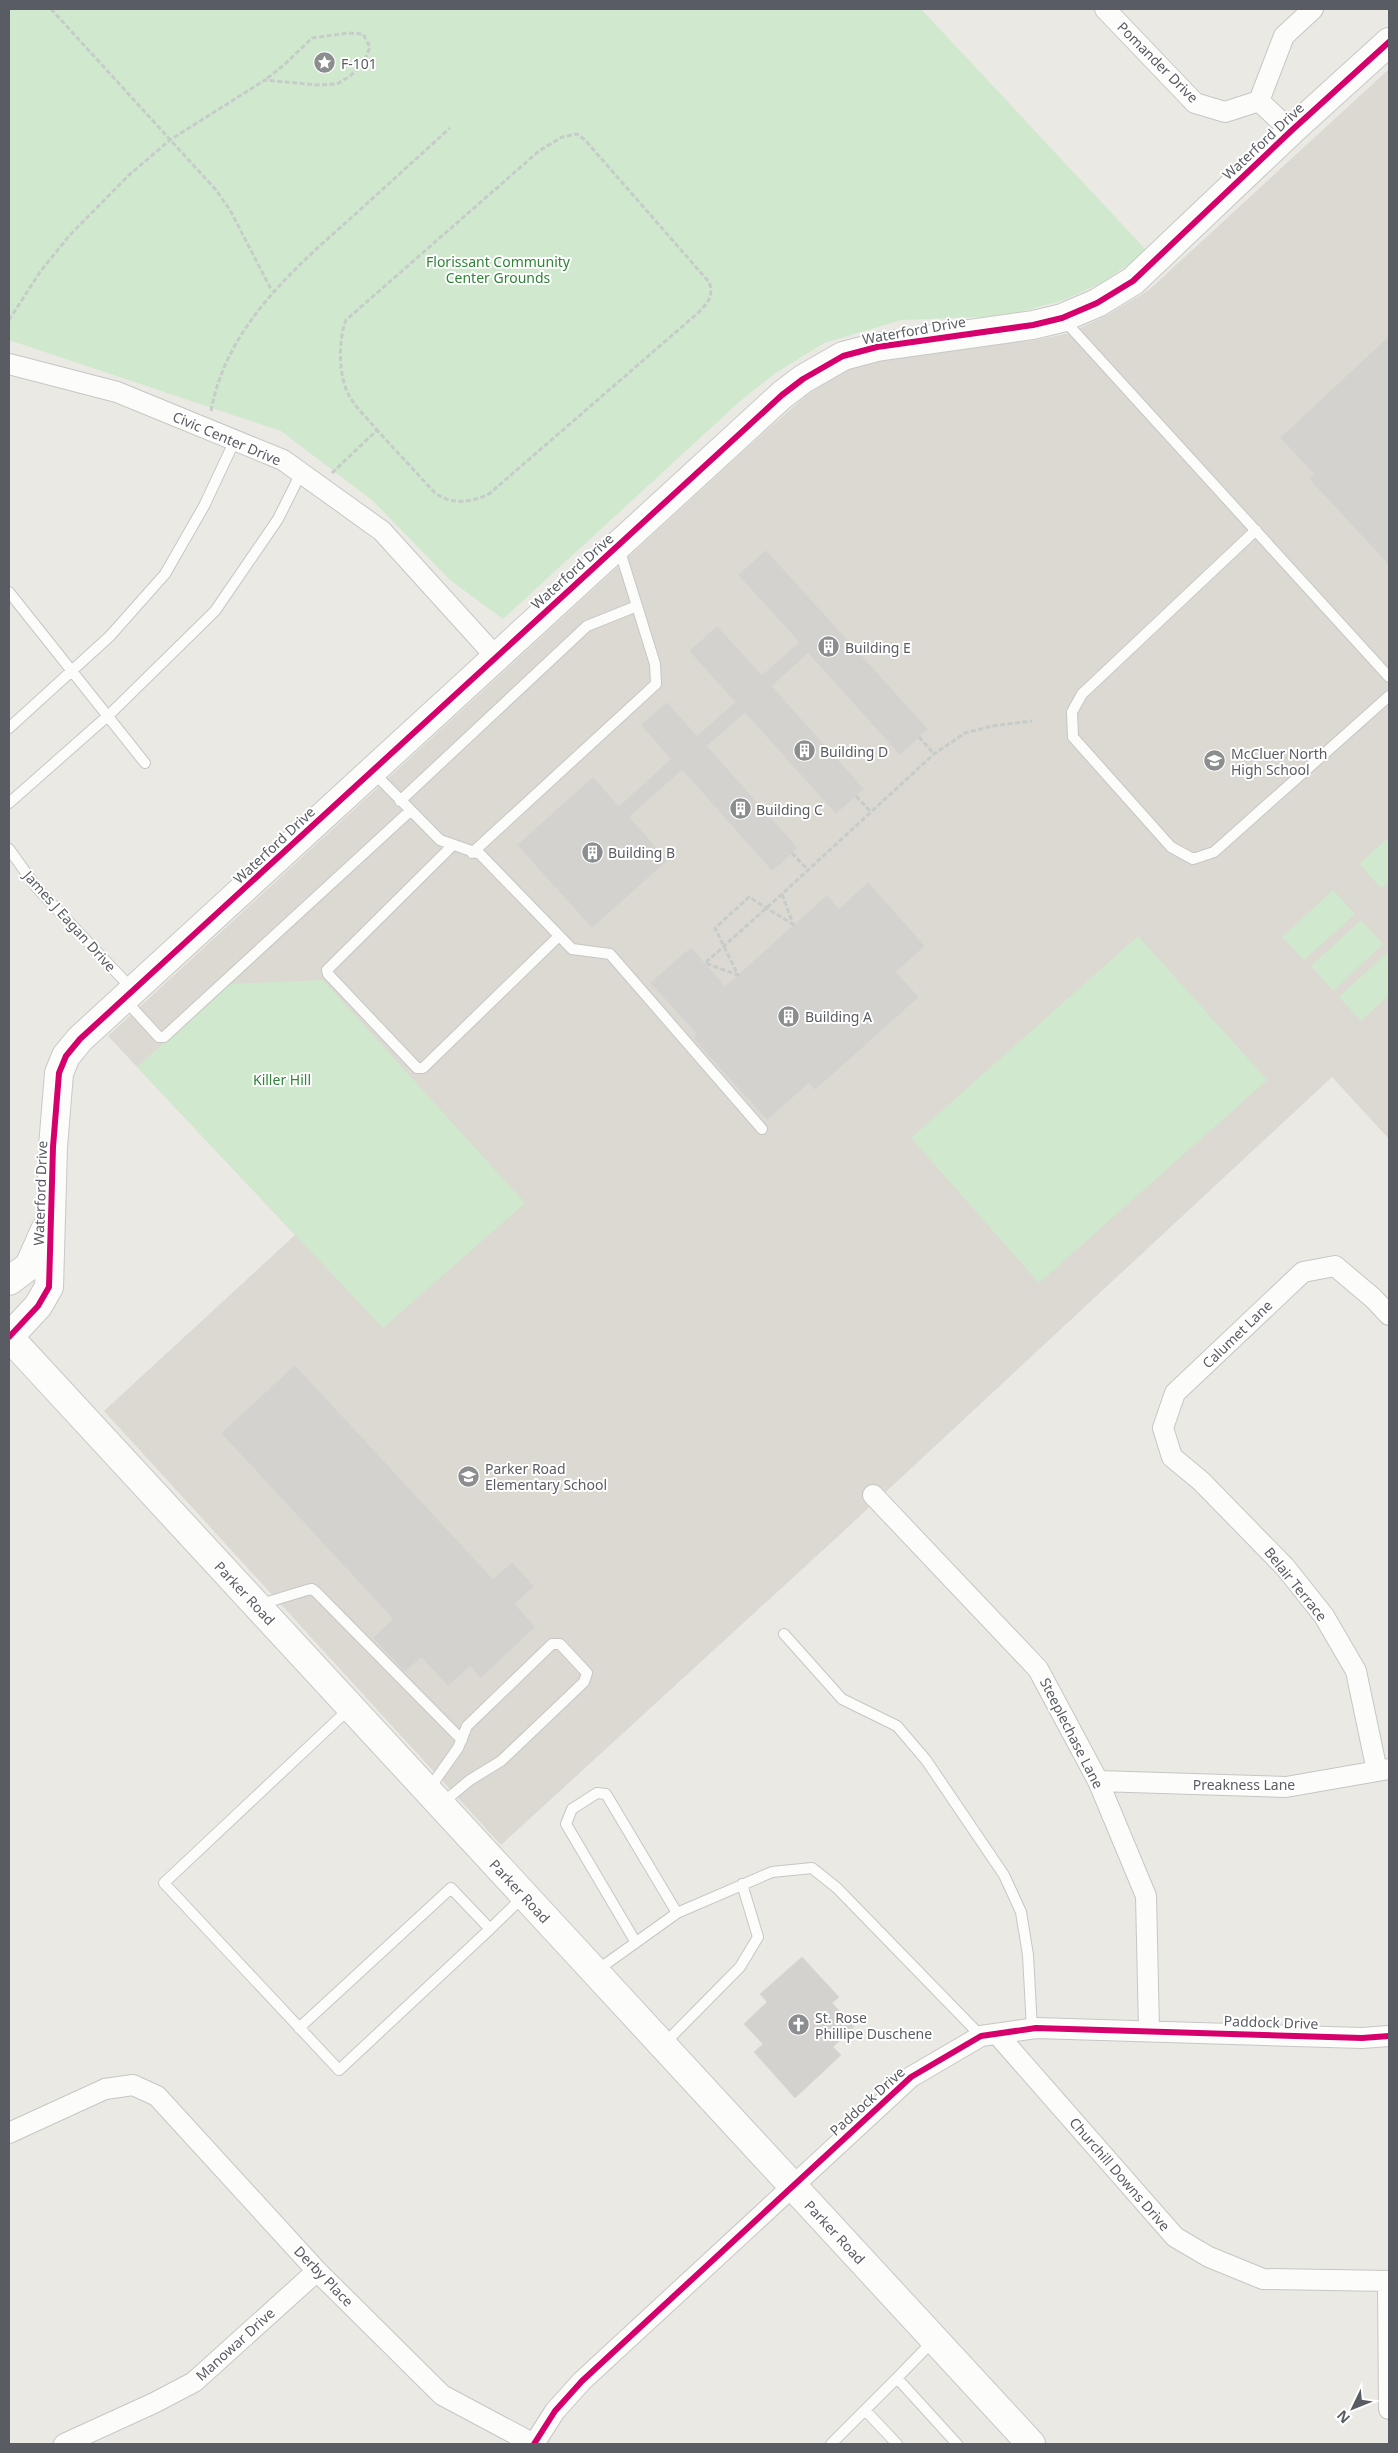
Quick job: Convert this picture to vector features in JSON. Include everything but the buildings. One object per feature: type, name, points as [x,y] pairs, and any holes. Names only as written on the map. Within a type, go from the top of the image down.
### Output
[{"type":"street","name":"Pomander Drive","points":[[1104,9],[1195,103],[1225,112],[1259,101]]},
{"type":"street","points":[[1291,131],[1259,101],[1284,36],[1313,9]]},
{"type":"street","name":"Waterford Drive","points":[[9,1337],[38,1306],[49,1287],[59,1073],[66,1056],[73,1046],[782,395],[803,379],[843,356],[877,347],[1033,325],[1062,318],[1097,303],[1133,281],[1291,131],[1389,42]]},
{"type":"street","name":"Civic Center Drive","points":[[9,364],[117,392],[283,460],[382,531],[496,657]]},
{"type":"street","points":[[9,1280],[29,1266],[51,1217]]},
{"type":"street","name":"Calumet Lane","points":[[1163,1428],[1175,1393],[1303,1272],[1335,1266],[1373,1298],[1389,1315]]},
{"type":"street","name":"Parker Road","points":[[9,1337],[1031,2444]]},
{"type":"street","name":"Belair Terrace","points":[[1163,1428],[1172,1457],[1201,1481],[1285,1567],[1324,1616],[1356,1671],[1383,1770]]},
{"type":"street","name":"Steeplechase Lane","points":[[873,1494],[1038,1669],[1098,1782],[1146,1896],[1149,2030]]},
{"type":"street","name":"Preakness Lane","points":[[1098,1782],[1286,1787],[1383,1770]]},
{"type":"street","name":"Paddock Drive","points":[[534,2444],[555,2411],[582,2381],[911,2077],[989,2035],[1032,2029],[1149,2030],[1362,2038],[1389,2036]]},
{"type":"street","name":"Churchill Downs Drive","points":[[989,2035],[1175,2237],[1209,2257],[1263,2279],[1279,2281],[1389,2281]]},
{"type":"street","name":"Derby Place","points":[[9,2133],[105,2089],[133,2085],[157,2096],[317,2271],[442,2396],[534,2444]]},
{"type":"street","name":"Manowar Drive","points":[[64,2444],[154,2403],[194,2382],[317,2271]]},
{"type":"street","points":[[1389,2281],[1389,2410]]},
{"type":"lane","points":[[1062,318],[1389,677]]},
{"type":"lane","points":[[9,728],[110,636],[165,574],[204,506],[235,440]]},
{"type":"lane","points":[[9,803],[107,716],[215,611],[278,519],[300,473]]},
{"type":"lane","points":[[1256,530],[1082,694],[1072,712],[1073,737],[1171,847],[1193,859],[1214,852],[1389,696]]},
{"type":"lane","points":[[472,853],[656,684],[656,664],[619,545]]},
{"type":"lane","points":[[9,592],[145,763]]},
{"type":"lane","points":[[400,801],[587,626],[637,606]]},
{"type":"lane","points":[[372,771],[440,840],[472,853],[480,854],[572,949],[610,954],[762,1129]]},
{"type":"lane","name":"James J Eagan Drive","points":[[9,849],[37,888],[129,995],[159,1037],[164,1037],[410,811]]},
{"type":"lane","points":[[453,845],[327,970],[328,974],[417,1068],[423,1068],[559,936]]},
{"type":"lane","points":[[256,1606],[312,1589],[462,1740]]},
{"type":"lane","points":[[784,1634],[842,1699],[897,1726],[926,1760],[1004,1875],[1021,1912],[1028,1956],[1032,2029]]},
{"type":"lane","points":[[552,1644],[560,1644],[587,1673],[584,1682],[501,1761],[470,1780],[434,1798],[467,1726],[552,1644]]},
{"type":"lane","points":[[351,1707],[164,1883],[338,2070],[524,1896]]},
{"type":"lane","points":[[636,1942],[566,1824],[572,1809],[596,1793],[606,1794],[677,1913]]},
{"type":"lane","points":[[595,1972],[677,1913],[772,1872],[812,1868],[837,1888],[989,2035]]},
{"type":"lane","points":[[662,2046],[740,1967],[758,1937],[742,1884]]},
{"type":"lane","points":[[299,2028],[451,1888],[490,1928]]},
{"type":"lane","points":[[833,2444],[935,2340]]},
{"type":"lane","points":[[897,2378],[957,2444]]},
{"type":"lane","points":[[865,2410],[897,2444]]},
{"type":"path","points":[[51,9],[64,20],[216,190],[230,210],[272,291]]},
{"type":"path","points":[[9,320],[40,272],[69,236],[129,175],[170,140],[265,80],[312,38],[348,32],[363,34],[370,47],[364,62],[350,76],[337,84],[317,85],[265,80]]},
{"type":"path","points":[[208,429],[215,391],[228,362],[247,326],[272,291],[450,128]]},
{"type":"path","points":[[577,134],[585,140],[709,282],[712,288],[709,302],[699,312],[489,494],[477,500],[445,500],[435,493],[378,430],[352,400],[344,385],[340,341],[346,320],[504,179],[538,151],[562,137],[577,134]]},
{"type":"path","points":[[319,486],[378,430]]},
{"type":"path","points":[[782,894],[794,925],[766,908],[748,897],[715,928],[723,947],[738,975],[705,963],[723,947],[766,908],[782,894],[934,754],[965,733],[992,726],[1032,721]]},
{"type":"path","points":[[919,737],[934,754]]},
{"type":"path","points":[[856,796],[871,812]]},
{"type":"path","points":[[792,853],[808,870]]},
{"type":"shaded area","points":[[1389,69],[1389,1139],[1332,1077],[834,1540],[501,1845],[104,1411],[295,1235],[108,1036],[749,446],[808,394],[844,371],[880,360],[927,352],[1036,340],[1070,333],[1109,314],[1149,290]]},
{"type":"green space","name":"Florissant Community Center Grounds","points":[[9,9],[921,9],[1147,251],[1105,281],[1064,300],[1004,316],[901,320],[824,343],[774,374],[738,403],[503,619],[450,580],[372,500],[281,431],[9,340]]},
{"type":"green space","points":[[1389,837],[1389,881],[1381,888],[1359,864]]},
{"type":"green space","points":[[1333,890],[1355,914],[1304,960],[1282,937]]},
{"type":"green space","points":[[1361,920],[1383,944],[1333,991],[1311,966]]},
{"type":"green space","points":[[1138,936],[1267,1080],[1039,1283],[911,1138]]},
{"type":"green space","points":[[1389,951],[1389,995],[1361,1021],[1339,997]]},
{"type":"green space","name":"Killer Hill","points":[[323,980],[525,1203],[383,1328],[137,1067],[229,984]]},
{"type":"cycle path","points":[[9,1337],[38,1306],[49,1287],[53,1147],[59,1073],[66,1056],[80,1039],[782,395],[803,379],[843,356],[877,347],[1033,325],[1062,318],[1097,303],[1133,281],[1291,131],[1389,42]]},
{"type":"cycle path","points":[[534,2444],[555,2411],[582,2381],[911,2077],[981,2036],[1036,2028],[1362,2038],[1389,2036]]},
{"type":"place","name":"F-101","points":[[325,63]]},
{"type":"place","name":"Building E","points":[[829,647]]},
{"type":"place","name":"Building D","points":[[804,751]]},
{"type":"place","name":"McCluer North High School","points":[[1215,761]]},
{"type":"place","name":"Building C","points":[[740,809]]},
{"type":"place","name":"Building B","points":[[592,852]]},
{"type":"place","name":"Building A","points":[[789,1016]]},
{"type":"place","name":"Parker Road Elementary School","points":[[469,1476]]},
{"type":"place","name":"St. Rose Phillipe Duschene","points":[[799,2025]]}]
